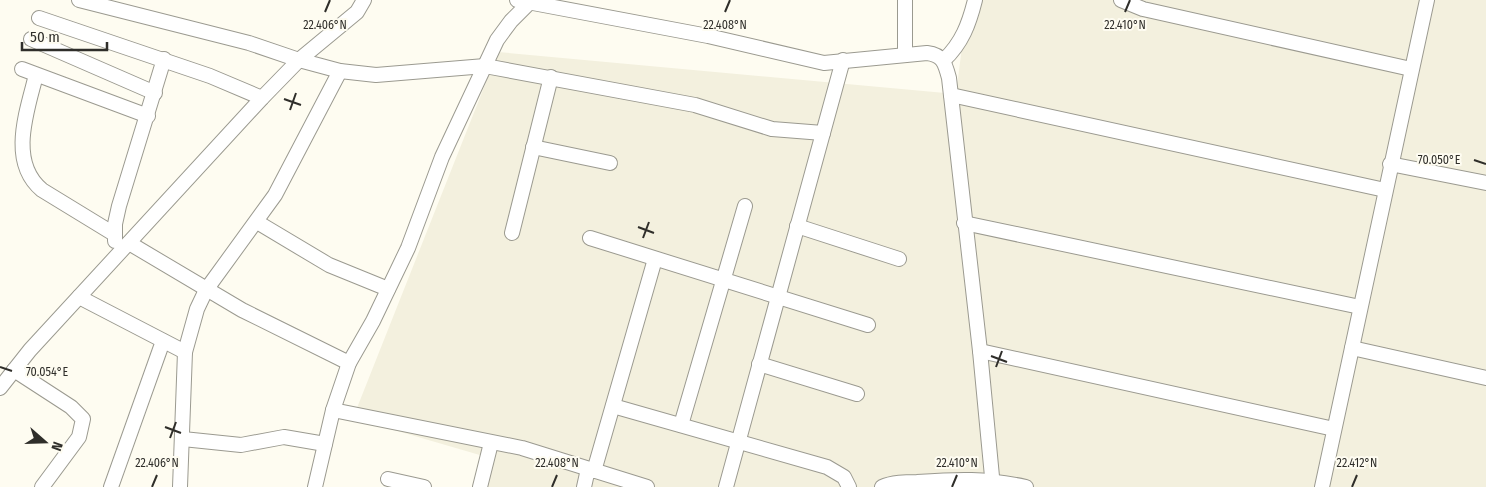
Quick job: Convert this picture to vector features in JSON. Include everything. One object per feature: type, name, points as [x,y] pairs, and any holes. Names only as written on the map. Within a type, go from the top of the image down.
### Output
[{"type":"street","points":[[79,0],[249,43],[298,60],[340,71],[376,75],[485,66],[695,105],[772,128],[823,133]]},
{"type":"street","points":[[0,388],[30,350],[262,98],[298,60],[358,12],[364,0]]},
{"type":"street","points":[[904,0],[905,55]]},
{"type":"street","points":[[944,60],[957,48],[964,36],[975,0]]},
{"type":"street","points":[[1121,0],[1143,9],[1411,69]]},
{"type":"street","points":[[1322,487],[1390,164],[1427,0]]},
{"type":"street","points":[[315,487],[333,410],[349,363],[373,321],[408,248],[442,157],[497,40],[524,1],[708,36],[824,63],[905,55],[938,55],[944,60],[951,95],[993,483]]},
{"type":"street","points":[[40,18],[164,59],[262,98]]},
{"type":"street","points":[[31,39],[155,93]]},
{"type":"street","points":[[118,255],[114,234],[119,206],[164,59]]},
{"type":"street","points":[[726,487],[843,60]]},
{"type":"street","points":[[22,69],[148,116]]},
{"type":"street","points":[[180,487],[185,352],[197,309],[206,290],[275,195],[340,71]]},
{"type":"street","points":[[36,75],[24,122],[24,155],[28,173],[34,183],[42,190],[114,234]]},
{"type":"street","points":[[512,233],[551,77]]},
{"type":"street","points":[[951,95],[1385,190]]},
{"type":"street","points":[[533,148],[610,163]]},
{"type":"street","points":[[1390,164],[1486,183]]},
{"type":"street","points":[[681,425],[745,206]]},
{"type":"street","points":[[257,222],[329,265],[388,289]]},
{"type":"street","points":[[964,223],[1360,307]]},
{"type":"street","points":[[797,226],[899,259]]},
{"type":"street","points":[[590,238],[868,325]]},
{"type":"street","points":[[129,243],[206,290],[275,328],[349,363]]},
{"type":"street","points":[[584,487],[613,406],[655,259]]},
{"type":"street","points":[[79,297],[185,352]]},
{"type":"street","points":[[111,487],[163,340]]},
{"type":"street","points":[[1352,348],[1486,378]]},
{"type":"street","points":[[980,351],[1334,429]]},
{"type":"street","points":[[760,364],[857,394]]},
{"type":"street","points":[[14,370],[71,407],[83,419],[79,437],[42,487]]},
{"type":"street","points":[[613,406],[738,441],[838,472],[844,477],[849,487]]},
{"type":"street","points":[[333,410],[522,448],[646,487]]},
{"type":"street","points":[[183,439],[241,445],[284,437],[326,444]]},
{"type":"street","points":[[480,487],[491,443]]},
{"type":"street","points":[[882,487],[898,483],[968,478],[1026,487]]},
{"type":"street","points":[[388,480],[424,487]]},
{"type":"shaded area","points":[[968,0],[1486,0],[1486,487],[483,487],[490,458],[353,418],[498,52],[956,94]]}]
